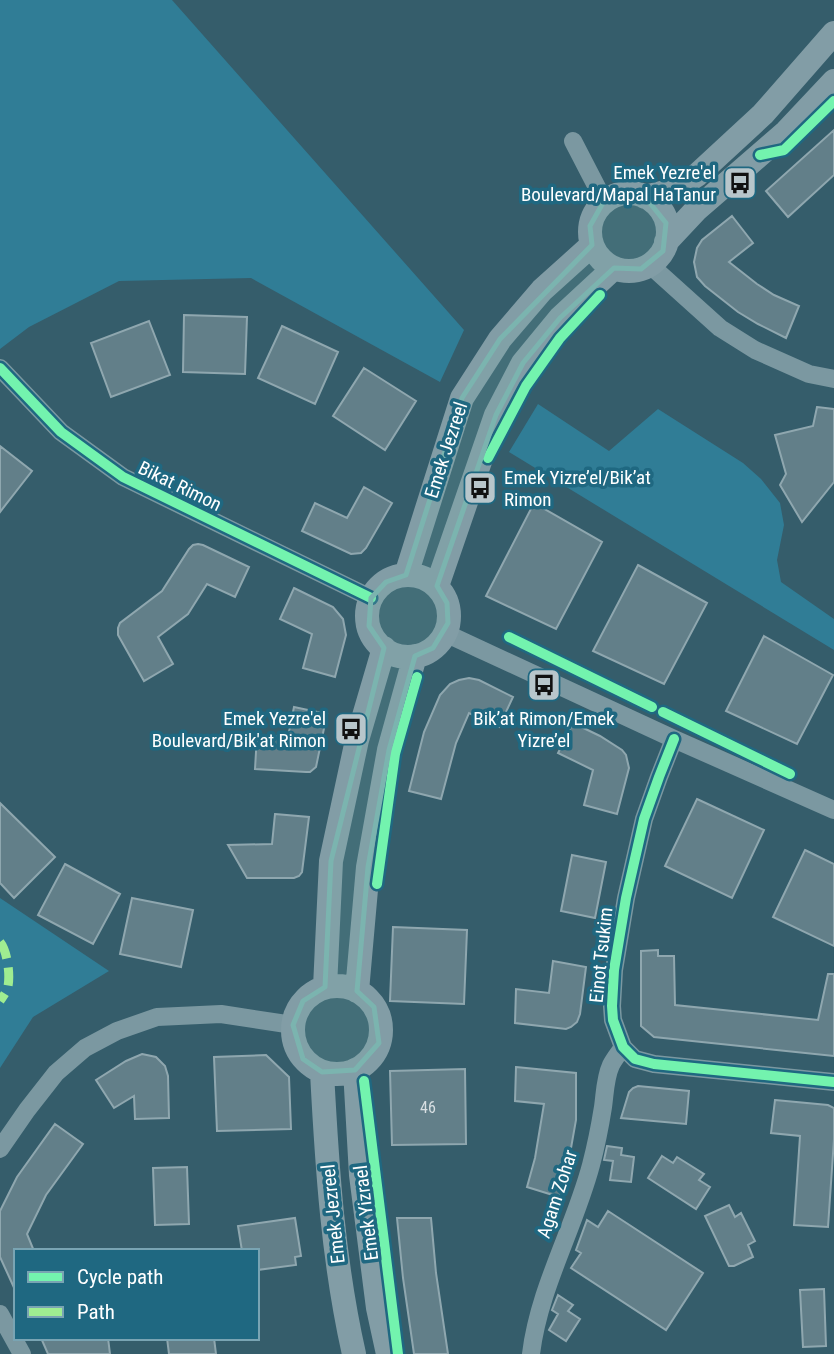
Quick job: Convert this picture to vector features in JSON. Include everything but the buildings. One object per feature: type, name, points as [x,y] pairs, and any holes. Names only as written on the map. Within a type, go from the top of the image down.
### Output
[{"type":"main road","points":[[646,197],[674,190],[697,175],[763,114],[834,33]]},
{"type":"main road","points":[[666,242],[696,210],[786,132],[834,81]]},
{"type":"main road","points":[[624,193],[646,197],[657,205],[664,216],[667,232],[663,251],[650,265],[632,271],[614,268],[600,259],[592,245],[590,226],[597,208],[604,201],[624,193]]},
{"type":"main road","name":"Emek Jezreel","points":[[406,575],[462,398],[500,339],[542,290],[592,245]]},
{"type":"main road","name":"Emek Jezreel","points":[[437,586],[496,415],[523,363],[560,318],[614,268]]},
{"type":"main road","points":[[406,575],[423,578],[437,586],[447,603],[449,613],[445,633],[433,648],[415,656],[399,655],[377,642],[369,626],[368,607],[377,589],[396,577],[406,575]]},
{"type":"main road","points":[[325,987],[331,861],[357,740],[384,648]]},
{"type":"main road","points":[[357,991],[368,867],[389,750],[415,656]]},
{"type":"main road","points":[[341,986],[357,991],[367,998],[379,1019],[379,1043],[373,1055],[355,1070],[339,1074],[322,1072],[312,1067],[296,1048],[293,1037],[296,1013],[303,1001],[325,987],[341,986]]},
{"type":"main road","name":"Emek Yizrael","points":[[355,1070],[361,1175],[378,1308],[388,1354]]},
{"type":"main road","name":"Emek Jezreel","points":[[322,1072],[328,1179],[345,1315],[354,1354]]},
{"type":"street","points":[[573,141],[604,201]]},
{"type":"street","points":[[650,265],[720,328],[755,350],[809,374],[834,379]]},
{"type":"street","name":"Bikat Rimon","points":[[0,368],[61,432],[123,477],[371,598]]},
{"type":"street","points":[[445,633],[834,810]]},
{"type":"street","name":"Einot Tsukim","points":[[622,1047],[613,1020],[612,1006],[614,970],[625,898],[644,819],[674,739]]},
{"type":"street","points":[[0,1149],[56,1073],[85,1048],[117,1031],[157,1017],[221,1014],[293,1025]]},
{"type":"street","points":[[622,1047],[635,1059],[654,1064],[834,1082]]},
{"type":"street","name":"Agam Zohar","points":[[531,1354],[533,1335],[545,1294],[591,1166],[607,1077],[611,1064],[622,1047]]},
{"type":"street","points":[[0,1314],[14,1339]]},
{"type":"highlighted area","points":[[624,193],[645,197],[666,223],[663,251],[641,269],[614,268],[560,318],[523,363],[496,415],[437,586],[447,603],[448,623],[433,648],[415,656],[389,750],[368,867],[357,991],[374,1007],[379,1043],[355,1070],[322,1072],[303,1059],[293,1025],[303,1001],[325,987],[331,861],[384,648],[369,626],[371,598],[386,582],[406,575],[462,398],[500,339],[592,245],[590,226],[604,201]]},
{"type":"shaded area","points":[[0,0],[172,0],[464,330],[440,382],[251,278],[119,281],[29,327],[0,349]]},
{"type":"shaded area","points":[[538,404],[609,451],[658,409],[743,463],[761,479],[780,503],[784,525],[777,560],[781,582],[834,619],[834,650],[509,452]]},
{"type":"shaded area","points":[[0,898],[109,971],[33,1017],[0,1068]]},
{"type":"marked path","points":[[0,942],[7,959],[9,979],[7,990],[0,1001]]},
{"type":"cycle path","points":[[760,155],[784,150],[834,101]]},
{"type":"cycle path","points":[[488,458],[526,386],[560,338],[600,295]]},
{"type":"cycle path","points":[[0,368],[61,432],[123,477],[371,598]]},
{"type":"cycle path","points":[[509,637],[652,707]]},
{"type":"cycle path","points":[[377,884],[395,754],[417,677]]},
{"type":"cycle path","points":[[663,712],[790,774]]},
{"type":"cycle path","points":[[674,739],[644,819],[626,898],[614,970],[613,1020],[623,1047],[635,1059],[654,1064],[834,1082]]},
{"type":"cycle path","points":[[364,1081],[398,1354]]},
{"type":"place","name":"Emek Yezre'el Boulevard/Mapal HaTanur","points":[[740,183]]},
{"type":"place","name":"Emek Yizre’el/Bik’at Rimon","points":[[480,488]]},
{"type":"place","name":"Bik’at Rimon/Emek Yizre’el","points":[[544,685]]},
{"type":"place","name":"Emek Yezre'el Boulevard/Bik'at Rimon","points":[[351,729]]}]
